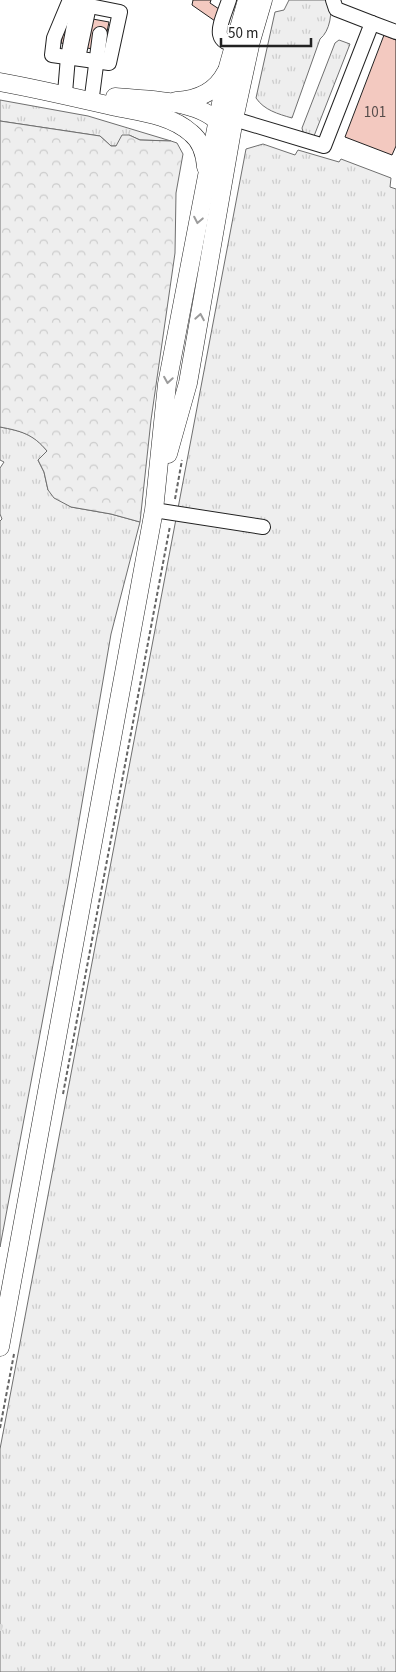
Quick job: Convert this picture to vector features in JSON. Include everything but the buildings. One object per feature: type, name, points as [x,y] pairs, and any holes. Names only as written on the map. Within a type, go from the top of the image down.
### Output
[{"type":"main road","points":[[164,110],[202,96],[221,81],[228,67],[247,0]]},
{"type":"main road","points":[[7,1348],[155,505],[167,384],[207,172],[230,114],[263,0]]},
{"type":"main road","points":[[155,505],[188,383],[224,178],[225,134],[223,127],[230,114],[228,67]]},
{"type":"main road","points":[[0,82],[164,110],[190,107],[230,114]]},
{"type":"main road","points":[[61,93],[92,96],[164,110],[193,134],[201,146],[207,172]]},
{"type":"lane","points":[[229,0],[219,32],[221,40],[226,44],[244,46],[251,41]]},
{"type":"lane","points":[[333,0],[336,9],[396,32]]},
{"type":"lane","points":[[69,2],[120,12],[109,63],[73,57],[52,54],[54,38],[69,2]]},
{"type":"lane","points":[[61,93],[73,57],[83,5]]},
{"type":"lane","points":[[230,114],[324,146],[372,23]]},
{"type":"lane","points":[[92,96],[100,34]]},
{"type":"lane","points":[[155,505],[172,513],[263,527]]},
{"type":"path","points":[[62,1097],[182,458]]},
{"type":"path","points":[[0,1428],[7,1348]]},
{"type":"green space","points":[[289,0],[329,0],[331,10],[330,21],[320,39],[292,118],[267,109],[256,98],[275,12],[284,10]]},
{"type":"green space","points":[[339,40],[350,44],[314,136],[309,136],[303,132],[302,128],[335,43]]},
{"type":"green space","points":[[0,100],[88,116],[171,141],[140,140],[129,135],[116,146],[111,146],[100,136],[0,121]]},
{"type":"green space","points":[[0,121],[100,136],[111,146],[116,146],[122,135],[129,135],[140,140],[171,141],[177,143],[183,154],[176,193],[175,253],[151,420],[140,522],[111,514],[71,507],[54,498],[48,490],[44,472],[38,460],[47,451],[32,437],[0,427]]},
{"type":"green space","points":[[263,144],[295,155],[298,150],[339,162],[341,159],[391,178],[390,187],[396,189],[396,1672],[0,1672],[0,1449],[246,149]]},
{"type":"green space","points":[[0,427],[26,434],[42,445],[47,451],[38,460],[44,472],[48,490],[71,507],[111,514],[140,522],[111,634],[68,885],[0,1247],[0,521],[2,519],[0,514],[0,468],[4,462],[0,460]]}]
